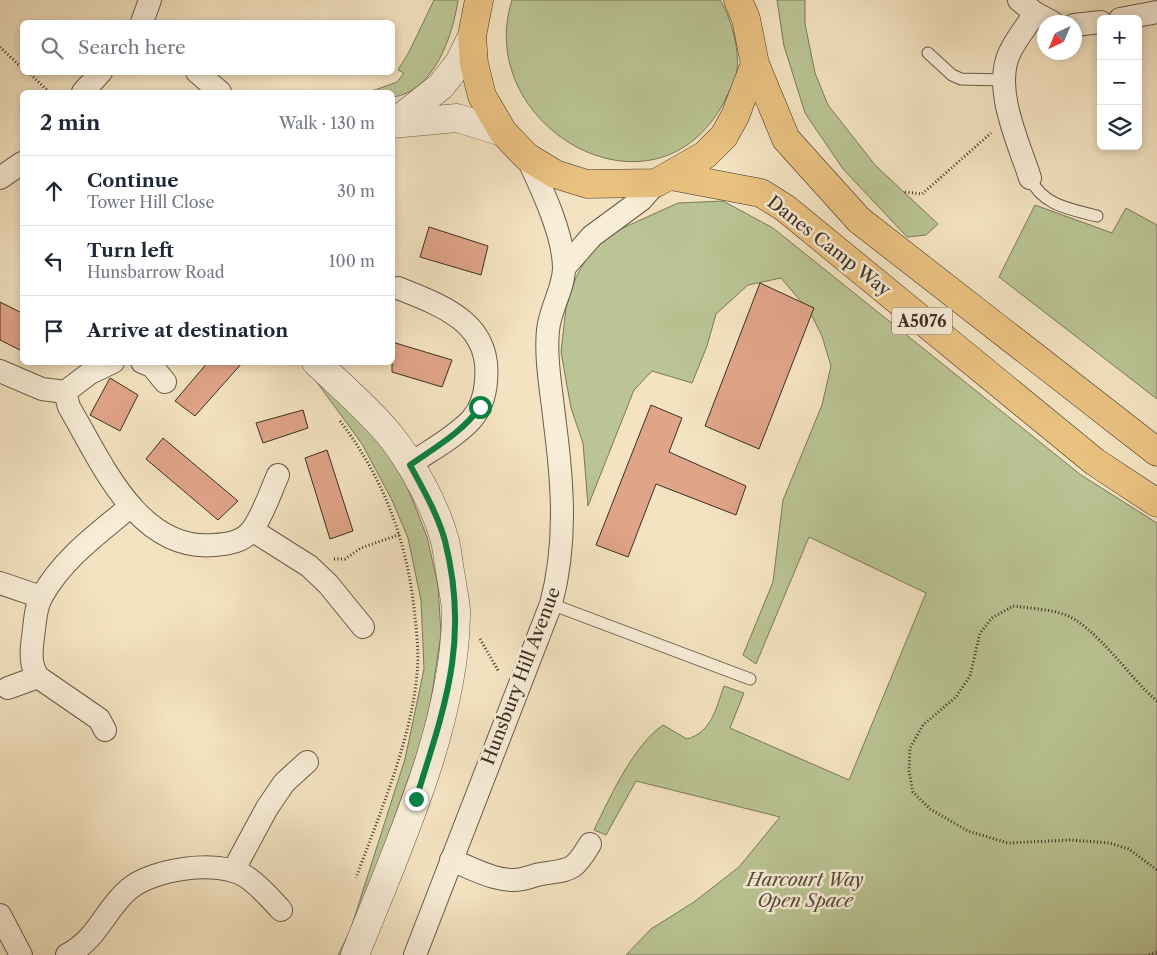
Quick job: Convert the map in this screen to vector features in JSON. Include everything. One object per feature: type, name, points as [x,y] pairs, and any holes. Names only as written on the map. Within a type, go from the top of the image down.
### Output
[{"type":"highway","name":"Danes Camp Way","points":[[479,0],[472,36],[474,64],[482,96],[503,132],[527,157],[555,174],[587,184],[664,179],[762,193],[785,208],[1095,462],[1157,503]]},
{"type":"highway","points":[[664,179],[706,155],[724,136],[735,116],[755,64],[746,19],[738,0]]},
{"type":"highway","name":"A5076","points":[[755,64],[786,139],[858,220],[1157,452]]},
{"type":"street","points":[[143,20],[150,0]]},
{"type":"street","points":[[1030,178],[1004,95],[1003,80],[1009,53],[1035,12]]},
{"type":"street","points":[[1141,15],[1157,12]]},
{"type":"street","points":[[1082,24],[1097,22]]},
{"type":"street","points":[[395,121],[442,86],[459,63],[472,36]]},
{"type":"street","points":[[85,90],[98,75]]},
{"type":"street","points":[[200,75],[218,90]]},
{"type":"street","points":[[395,123],[457,118],[503,132]]},
{"type":"street","name":"Hunsbury Hill Avenue","points":[[415,955],[551,604],[559,573],[564,512],[561,470],[550,386],[548,330],[564,268],[557,228],[544,193],[527,157]]},
{"type":"street","points":[[0,178],[20,164]]},
{"type":"street","name":"Hunsbury Hill Avenue","points":[[564,268],[592,236],[641,200],[664,179]]},
{"type":"street","points":[[398,288],[442,306],[465,322],[480,340],[486,355],[485,390],[480,407],[471,420],[410,465]]},
{"type":"street","points":[[0,371],[42,388],[66,392],[90,373],[107,365]]},
{"type":"street","points":[[150,365],[165,382]]},
{"type":"street","points":[[319,365],[365,408],[390,436],[410,465],[426,495],[445,540],[457,614],[453,664],[445,707],[416,799],[355,955]]},
{"type":"street","points":[[66,392],[69,407],[106,470],[131,506],[153,529],[170,538],[210,546],[229,544],[244,538],[252,530],[278,475]]},
{"type":"street","points":[[105,730],[99,719],[38,678],[32,667],[32,646],[41,597],[62,568],[84,544],[131,506]]},
{"type":"street","points":[[252,530],[301,561],[328,584],[363,627]]},
{"type":"street","points":[[0,583],[41,597]]},
{"type":"street","points":[[8,688],[38,678]]},
{"type":"street","points":[[234,871],[280,789],[307,762]]},
{"type":"street","points":[[451,860],[493,876],[522,879],[533,875],[565,872],[578,865],[590,844]]},
{"type":"street","points":[[67,955],[77,950],[94,934],[128,890],[138,882],[170,871],[213,867],[234,871],[245,876],[281,910]]},
{"type":"street","points":[[0,915],[21,955]]},
{"type":"lane","points":[[928,53],[952,75],[961,79],[1003,80]]},
{"type":"lane","points":[[1030,178],[1035,189],[1044,198],[1056,205],[1097,216]]},
{"type":"lane","points":[[551,604],[750,679]]},
{"type":"path","points":[[0,48],[20,66]]},
{"type":"path","points":[[31,75],[47,90]]},
{"type":"path","points":[[905,192],[922,194],[1011,117]]},
{"type":"path","points":[[337,418],[353,439],[389,504],[400,534],[412,590],[417,640],[418,674],[396,765],[355,883]]},
{"type":"path","points":[[301,561],[345,559],[361,548],[400,534]]},
{"type":"path","points":[[1157,701],[1110,651],[1087,630],[1065,615],[1013,606],[992,618],[980,633],[970,676],[956,697],[923,726],[910,748],[909,771],[913,792],[930,809],[968,831],[1008,843],[1071,840],[1109,843],[1129,849],[1157,870]]},
{"type":"path","points":[[477,633],[514,698]]},
{"type":"path","points":[[1149,955],[1157,952]]},
{"type":"green space","points":[[434,0],[458,0],[452,29],[446,45],[439,60],[420,85],[407,93],[395,96],[395,90],[375,90],[397,82],[404,73],[398,70],[409,52]]},
{"type":"green space","points":[[512,0],[720,0],[732,27],[736,47],[737,68],[735,79],[728,94],[698,136],[661,158],[620,161],[580,149],[545,124],[519,89],[507,47]]},
{"type":"green space","points":[[777,0],[805,0],[805,24],[815,73],[828,105],[875,165],[938,224],[926,235],[907,237],[843,169],[805,113],[784,46]]},
{"type":"green space","name":"Harcourt Way Open Space","points":[[723,201],[773,228],[1081,475],[1157,523],[1157,955],[626,955],[651,929],[694,902],[739,867],[780,817],[636,781],[606,835],[594,830],[623,773],[642,746],[663,725],[687,739],[702,731],[712,718],[724,686],[744,693],[730,728],[849,780],[926,593],[809,537],[756,664],[743,655],[773,582],[783,500],[822,405],[831,366],[822,336],[810,312],[781,278],[748,285],[716,314],[707,346],[692,383],[652,371],[634,390],[588,506],[583,443],[571,408],[561,352],[566,308],[576,277],[588,256],[604,238],[627,226],[678,203]]},
{"type":"green space","points":[[1035,205],[1112,233],[1126,208],[1157,225],[1157,399],[999,277]]},
{"type":"green space","points":[[316,381],[377,436],[407,486],[427,537],[438,586],[441,634],[431,700],[421,743],[345,955],[338,955],[350,931],[405,759],[424,669],[421,600],[408,538],[392,500],[362,444]]},
{"type":"building","points":[[429,227],[488,246],[481,275],[420,257]]},
{"type":"building","points":[[760,283],[814,308],[759,449],[705,426]]},
{"type":"building","points":[[0,302],[20,312],[20,350],[0,340]]},
{"type":"building","points":[[395,343],[452,360],[442,387],[392,372],[392,365],[395,365]]},
{"type":"building","points":[[205,365],[240,365],[195,416],[175,401]]},
{"type":"building","points":[[110,378],[138,395],[120,431],[90,415]]},
{"type":"building","points":[[651,405],[682,418],[669,452],[746,486],[736,515],[656,484],[628,557],[596,545]]},
{"type":"building","points":[[303,410],[308,428],[263,443],[256,423]]},
{"type":"building","points":[[163,438],[238,501],[218,520],[146,459]]},
{"type":"building","points":[[327,450],[353,531],[330,539],[305,458]]},
{"type":"route","points":[[416,799],[445,707],[453,664],[457,614],[445,540],[426,495],[410,465],[458,431],[471,420],[480,407]]}]
